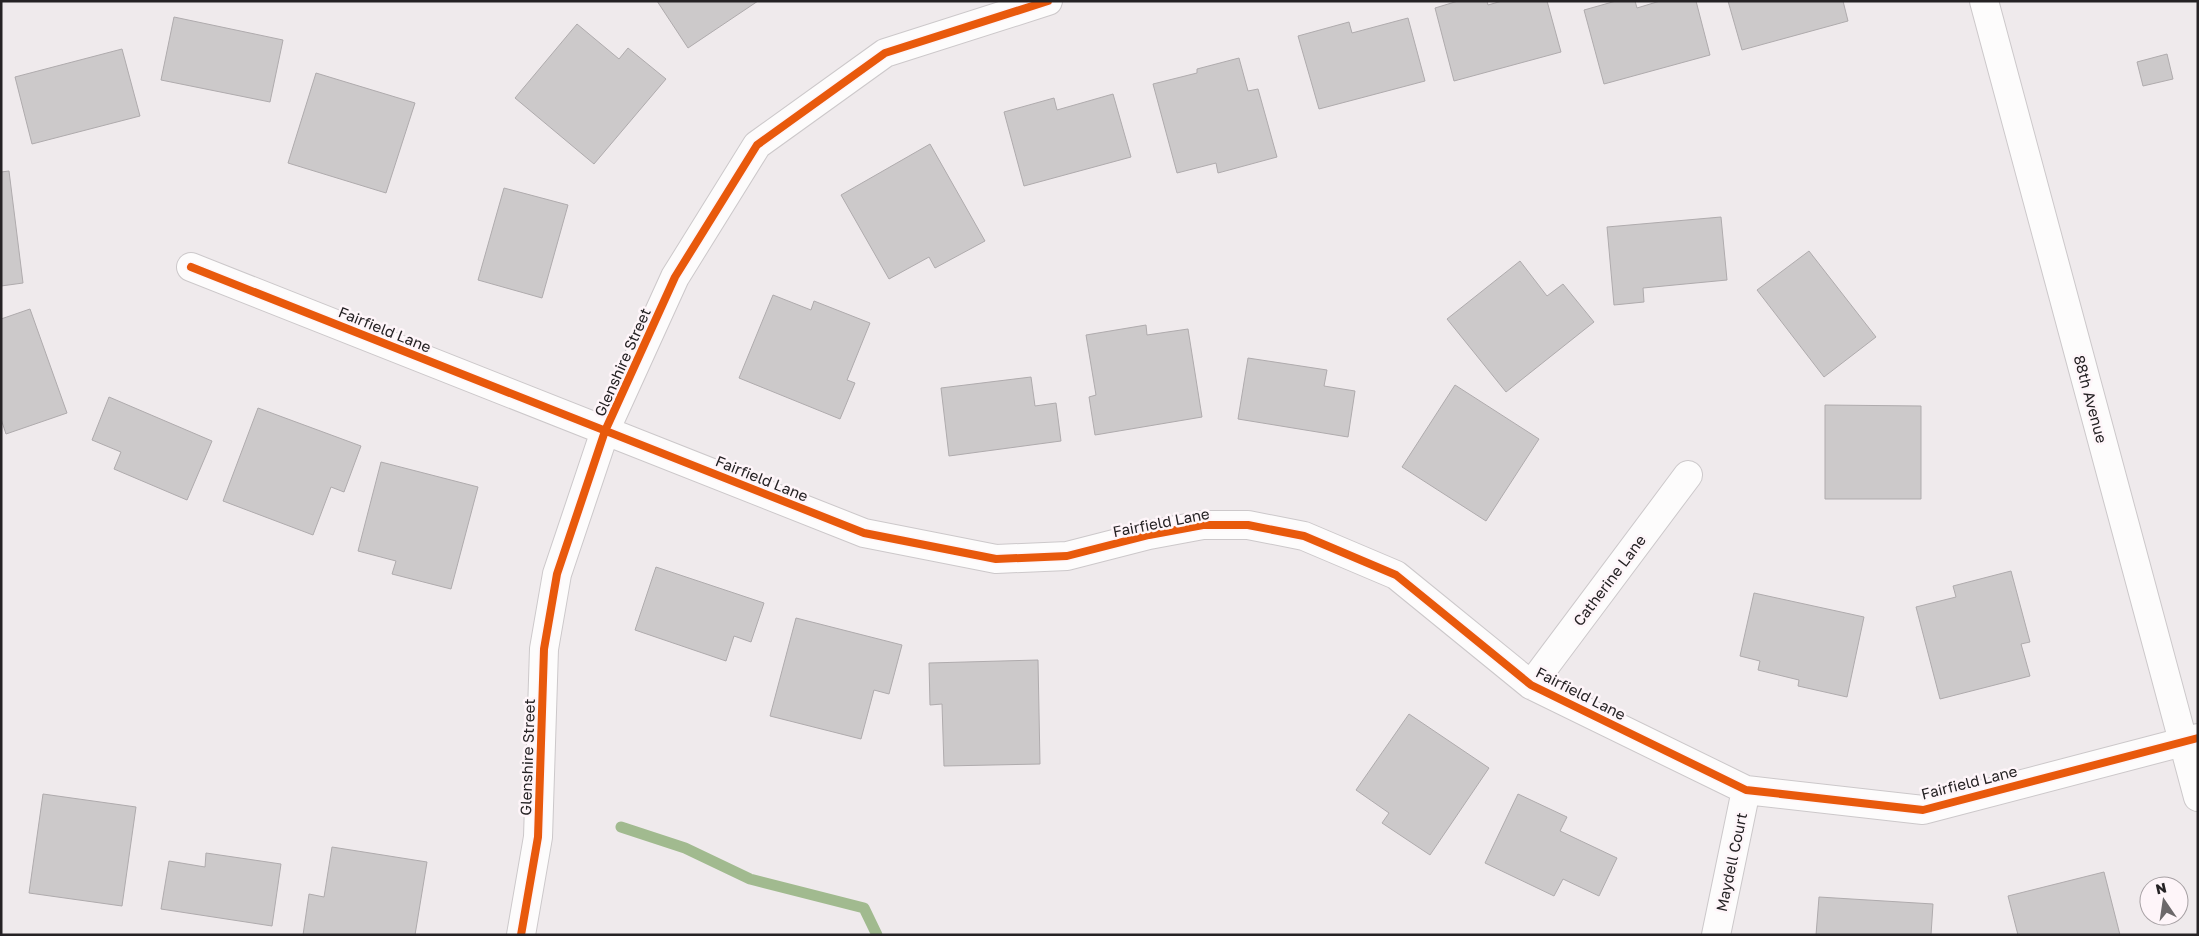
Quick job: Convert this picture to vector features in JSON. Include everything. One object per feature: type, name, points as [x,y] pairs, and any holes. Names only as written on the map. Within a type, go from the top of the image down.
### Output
[{"type":"street","name":"Glenshire Street","points":[[521,935],[538,837],[544,649],[557,574],[606,431],[675,277],[757,145],[885,53],[1048,1]]},
{"type":"street","name":"88th Avenue","points":[[1984,1],[2191,740],[2198,797]]},
{"type":"street","name":"Fairfield Lane","points":[[191,267],[864,533],[996,559],[1067,556],[1149,535],[1203,524],[1248,525],[1304,536],[1396,575],[1531,685],[1746,790],[1923,810],[2191,740]]},
{"type":"street","name":"Catherine Lane","points":[[1531,685],[1688,475]]},
{"type":"street","name":"Maydell Court","points":[[1716,935],[1746,790]]},
{"type":"building","points":[[657,1],[758,1],[688,48]]},
{"type":"building","points":[[1458,1],[1487,1],[1488,5],[1502,1],[1547,1],[1561,52],[1454,81],[1435,8]]},
{"type":"building","points":[[1616,1],[1635,1],[1637,8],[1660,1],[1696,1],[1710,55],[1604,84],[1584,10]]},
{"type":"building","points":[[1728,1],[1843,1],[1848,21],[1742,50]]},
{"type":"building","points":[[174,17],[283,40],[270,102],[161,80]]},
{"type":"building","points":[[1408,18],[1425,81],[1319,109],[1298,36],[1349,22],[1352,33]]},
{"type":"building","points":[[577,24],[619,59],[628,48],[666,79],[594,164],[515,98]]},
{"type":"building","points":[[122,49],[140,116],[32,144],[15,77]]},
{"type":"building","points":[[2167,54],[2173,79],[2143,86],[2137,62]]},
{"type":"building","points":[[1239,58],[1248,91],[1258,89],[1277,157],[1218,173],[1216,163],[1177,173],[1153,84],[1197,73],[1197,69]]},
{"type":"building","points":[[316,73],[415,103],[386,193],[288,163]]},
{"type":"building","points":[[1113,94],[1131,157],[1024,186],[1004,112],[1054,98],[1057,110]]},
{"type":"building","points":[[930,144],[985,241],[935,268],[929,257],[889,279],[841,195]]},
{"type":"building","points":[[9,171],[23,283],[1,286],[1,172]]},
{"type":"building","points":[[504,188],[568,205],[542,298],[478,280]]},
{"type":"building","points":[[1721,217],[1727,280],[1643,288],[1644,302],[1614,305],[1607,227]]},
{"type":"building","points":[[1809,251],[1876,337],[1824,377],[1757,290]]},
{"type":"building","points":[[1520,261],[1547,296],[1563,284],[1594,322],[1506,392],[1447,319]]},
{"type":"building","points":[[773,295],[811,310],[814,301],[870,323],[847,380],[855,383],[840,419],[739,378]]},
{"type":"building","points":[[30,309],[67,413],[6,434],[1,419],[1,319]]},
{"type":"building","points":[[1146,325],[1147,335],[1188,329],[1202,417],[1095,435],[1089,397],[1096,395],[1086,335]]},
{"type":"building","points":[[1248,358],[1327,370],[1324,386],[1355,391],[1348,437],[1238,419]]},
{"type":"building","points":[[1031,377],[1035,406],[1056,403],[1061,441],[949,456],[941,388]]},
{"type":"building","points":[[1455,385],[1539,439],[1486,521],[1402,467]]},
{"type":"building","points":[[109,397],[212,441],[187,500],[114,469],[121,452],[92,440]]},
{"type":"building","points":[[1825,405],[1921,406],[1921,499],[1825,499]]},
{"type":"building","points":[[258,408],[361,446],[344,492],[331,487],[313,535],[223,501]]},
{"type":"building","points":[[381,462],[478,487],[451,589],[392,574],[396,561],[358,551]]},
{"type":"building","points":[[656,567],[764,603],[751,642],[734,636],[726,661],[635,630]]},
{"type":"building","points":[[2011,571],[2030,642],[2021,644],[2030,676],[1940,699],[1916,607],[1956,597],[1953,586]]},
{"type":"building","points":[[1754,593],[1864,617],[1847,697],[1798,686],[1799,680],[1758,670],[1760,661],[1740,656]]},
{"type":"building","points":[[796,618],[902,645],[889,694],[874,690],[861,739],[770,716]]},
{"type":"building","points":[[1038,660],[1040,764],[944,766],[942,704],[930,705],[929,663]]},
{"type":"building","points":[[1409,714],[1489,768],[1430,855],[1382,823],[1389,813],[1356,790]]},
{"type":"building","points":[[43,794],[136,807],[122,906],[29,893]]},
{"type":"building","points":[[1518,794],[1567,817],[1560,831],[1617,858],[1599,896],[1563,879],[1554,896],[1485,863]]},
{"type":"building","points":[[332,847],[427,862],[415,935],[303,935],[309,894],[324,897]]},
{"type":"building","points":[[206,853],[281,864],[272,926],[161,909],[169,861],[205,867]]},
{"type":"building","points":[[2104,872],[2120,935],[2018,935],[2008,896]]},
{"type":"building","points":[[1819,897],[1933,904],[1931,935],[1816,935]]},
{"type":"waterway","points":[[621,827],[685,848],[750,879],[864,908],[877,935]]},
{"type":"cycle path","points":[[521,935],[538,837],[544,649],[557,574],[605,431],[675,277],[757,145],[885,53],[1048,1]]},
{"type":"cycle path","points":[[191,267],[864,533],[996,559],[1067,556],[1149,535],[1203,525],[1248,525],[1304,536],[1396,575],[1531,685],[1746,790],[1923,810],[2198,738]]}]
